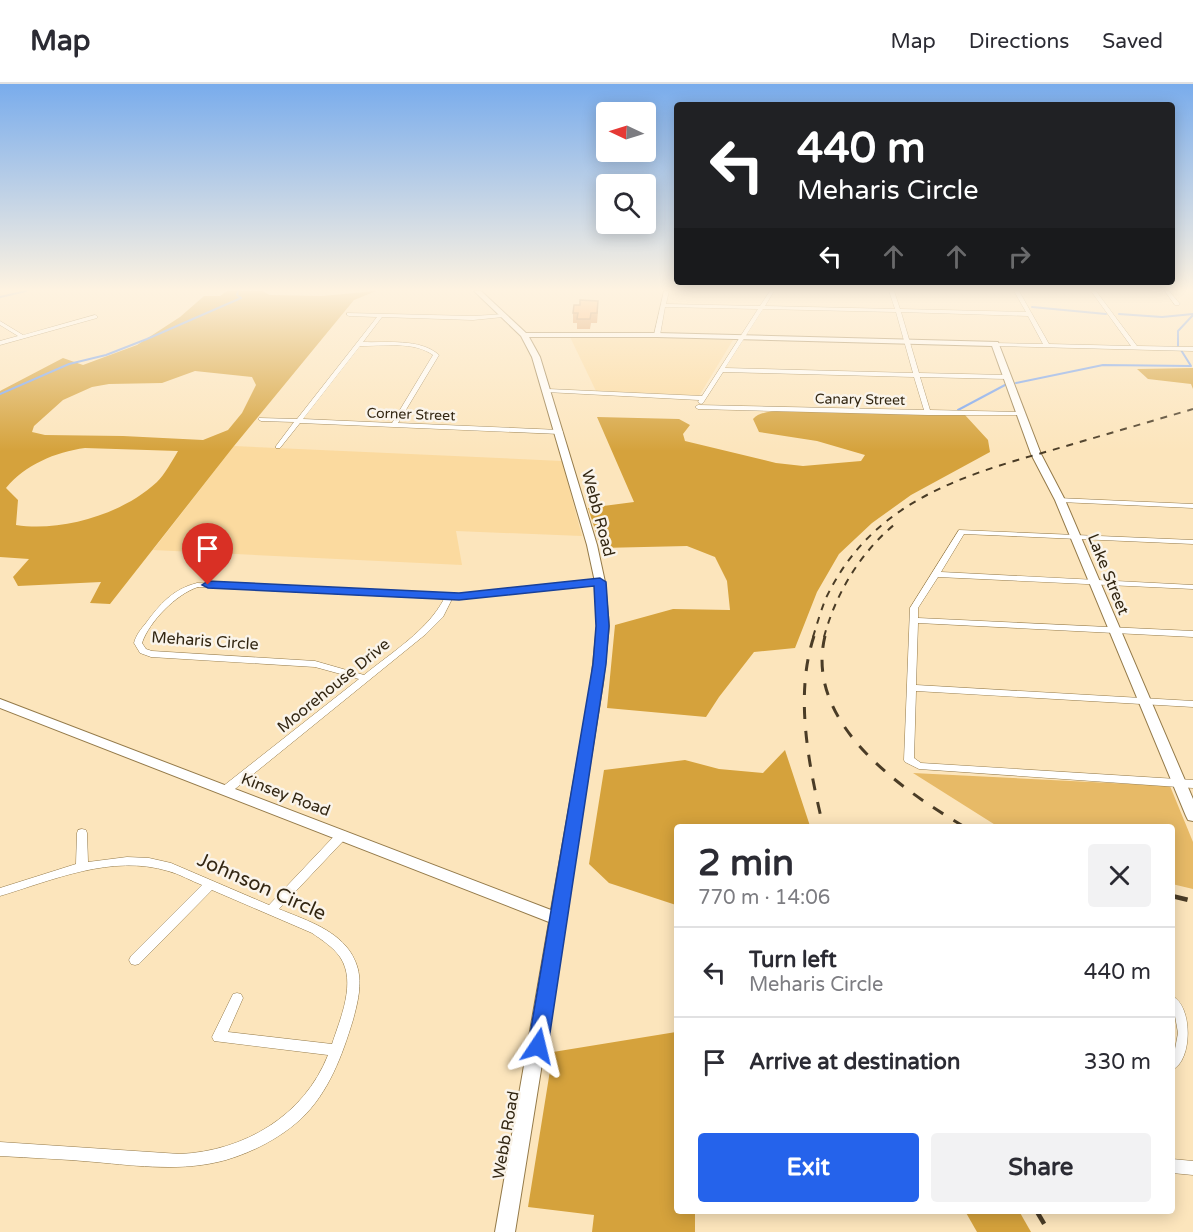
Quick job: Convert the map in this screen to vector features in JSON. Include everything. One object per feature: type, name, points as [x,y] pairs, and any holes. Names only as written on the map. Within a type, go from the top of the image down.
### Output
[{"type":"street","points":[[278,447],[359,345]]},
{"type":"street","points":[[376,345],[419,346],[429,349],[436,355],[394,425]]},
{"type":"street","name":"Webb Road","points":[[505,1232],[600,664],[603,626],[600,582],[548,391],[529,345]]},
{"type":"street","points":[[548,391],[704,398],[737,345]]},
{"type":"street","points":[[908,345],[928,412]]},
{"type":"street","name":"Lake Street","points":[[995,345],[1036,454],[1060,500],[1193,816]]},
{"type":"street","points":[[1025,345],[1193,349]]},
{"type":"street","points":[[721,370],[1007,377]]},
{"type":"street","name":"Canary Street","points":[[704,398],[698,407],[1021,414]]},
{"type":"street","name":"Corner Street","points":[[261,419],[560,432]]},
{"type":"street","points":[[1060,500],[1193,506]]},
{"type":"street","points":[[1193,542],[962,532],[914,608],[909,760],[912,764],[1193,784]]},
{"type":"street","points":[[936,574],[1193,587]]},
{"type":"street","name":"Meharis Circle","points":[[366,678],[315,664],[151,654],[140,649],[138,643],[140,636],[170,598],[181,590],[197,585],[449,597],[600,582]]},
{"type":"street","name":"Moorehouse Drive","points":[[226,790],[433,623],[445,607],[449,597]]},
{"type":"street","points":[[913,620],[1193,634]]},
{"type":"street","points":[[911,688],[1193,704]]},
{"type":"street","name":"Kinsey Road","points":[[0,703],[558,919]]},
{"type":"street","points":[[82,833],[82,867]]},
{"type":"street","points":[[271,910],[342,835]]},
{"type":"street","name":"Johnson Circle","points":[[0,892],[104,862],[140,860],[171,867],[328,936],[345,952],[353,973],[351,1003],[336,1050],[320,1085],[293,1117],[275,1131],[236,1151],[189,1160],[162,1160],[0,1149]]},
{"type":"street","points":[[135,960],[211,884]]},
{"type":"street","points":[[237,998],[219,1037],[336,1050]]},
{"type":"street","points":[[1175,1004],[1184,1027],[1185,1041],[1183,1050],[1175,1060]]},
{"type":"street","points":[[1175,1164],[1193,1168]]},
{"type":"shaded area","points":[[137,345],[317,345],[110,604],[90,603],[101,582],[18,586],[13,577],[29,559],[0,557],[0,391],[63,358],[83,365]],"holes":[[[195,371],[252,377],[256,385],[242,413],[228,430],[203,440],[45,435],[32,432],[34,426],[63,400],[92,387],[109,384],[162,383]],[[85,448],[178,451],[157,482],[110,512],[53,526],[16,525],[18,500],[6,488],[31,466],[41,461]]]},
{"type":"shaded area","points":[[574,345],[730,345],[699,396],[596,391]]},
{"type":"shaded area","points":[[1193,368],[1193,389],[1191,384],[1148,379],[1137,369]]},
{"type":"shaded area","points":[[800,411],[965,415],[988,440],[990,452],[911,495],[872,523],[839,554],[817,592],[795,648],[754,652],[706,717],[607,708],[615,625],[673,609],[730,610],[727,581],[715,557],[687,546],[601,548],[588,508],[634,502],[597,417],[679,419],[690,425],[683,434],[685,441],[776,463],[803,466],[861,461],[865,455],[817,441],[759,432],[753,419],[762,413]]},
{"type":"shaded area","points":[[234,446],[562,461],[582,536],[456,531],[462,565],[153,550]]},
{"type":"shaded area","points":[[785,750],[809,824],[674,824],[674,904],[609,883],[589,864],[604,770],[685,760],[719,769],[763,773]]},
{"type":"shaded area","points":[[913,773],[1170,786],[1193,842],[1193,889],[1175,885],[1175,824],[994,824]]},
{"type":"shaded area","points":[[674,1032],[674,1214],[695,1214],[695,1232],[592,1232],[594,1215],[528,1207],[553,1052]]},
{"type":"shaded area","points":[[967,1214],[1021,1214],[1031,1232],[977,1232]]},
{"type":"waterway","points":[[0,394],[69,364],[106,355],[133,345]]},
{"type":"waterway","points":[[1016,383],[1103,365],[1191,366],[1181,350]]},
{"type":"waterway","points":[[958,410],[1005,385]]},
{"type":"railway","points":[[813,637],[826,598],[845,566],[867,539],[892,517],[919,499],[981,472],[1193,409]]},
{"type":"railway","points":[[824,637],[835,605],[851,575],[882,535],[895,524]]},
{"type":"railway","points":[[814,636],[808,659],[804,707],[809,755],[823,824]]},
{"type":"railway","points":[[825,636],[822,667],[829,697],[843,724],[862,749],[886,772],[911,792],[960,824]]},
{"type":"railway","points":[[1175,897],[1193,901]]},
{"type":"railway","points":[[1038,1214],[1049,1232]]},
{"type":"route","points":[[208,585],[459,597],[600,582],[603,626],[600,664],[538,1046]]}]
